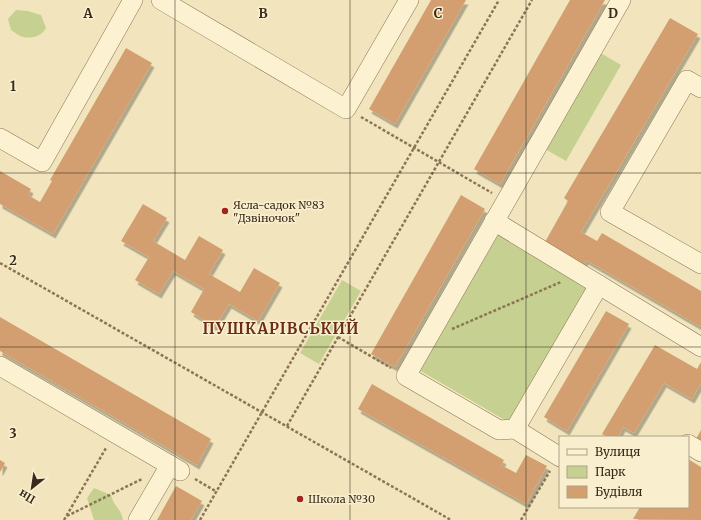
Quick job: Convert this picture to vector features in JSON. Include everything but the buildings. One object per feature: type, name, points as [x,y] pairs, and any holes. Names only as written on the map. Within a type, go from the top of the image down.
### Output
[{"type":"street","points":[[0,138],[42,162],[133,0]]},
{"type":"street","points":[[161,0],[346,109],[409,0]]},
{"type":"street","points":[[559,456],[515,429],[499,430],[406,376],[621,0]]},
{"type":"street","points":[[701,88],[687,80],[610,212],[701,264]]},
{"type":"street","points":[[494,221],[701,347]]},
{"type":"street","points":[[515,429],[599,285]]},
{"type":"street","points":[[0,366],[175,468],[138,520]]},
{"type":"street","points":[[689,445],[701,452]]},
{"type":"path","points":[[200,520],[499,0]]},
{"type":"path","points":[[287,426],[532,0]]},
{"type":"path","points":[[346,109],[506,201]]},
{"type":"path","points":[[0,263],[451,520]]},
{"type":"path","points":[[426,340],[580,274]]},
{"type":"path","points":[[338,337],[406,376]]},
{"type":"path","points":[[64,520],[115,433]]},
{"type":"path","points":[[521,520],[559,456]]},
{"type":"path","points":[[175,468],[217,492]]},
{"type":"path","points":[[67,516],[143,478]]},
{"type":"green space","points":[[16,10],[28,11],[41,15],[46,28],[44,31],[36,36],[26,38],[11,30],[8,19]]},
{"type":"green space","points":[[599,52],[621,65],[566,161],[545,149]]},
{"type":"green space","points":[[500,232],[589,284],[508,422],[419,370]]},
{"type":"green space","points":[[342,280],[361,291],[319,364],[300,353]]},
{"type":"green space","points":[[94,488],[111,495],[121,513],[123,520],[94,520],[87,498]]},
{"type":"place","name":"Ясла-садок №83 \"Дзвіночок\"","points":[[225,211]]},
{"type":"place","name":"Школа №30","points":[[300,499]]},
{"type":"district","name":"ПУШКАРІВСЬКИЙ","points":[[281,329]]}]
